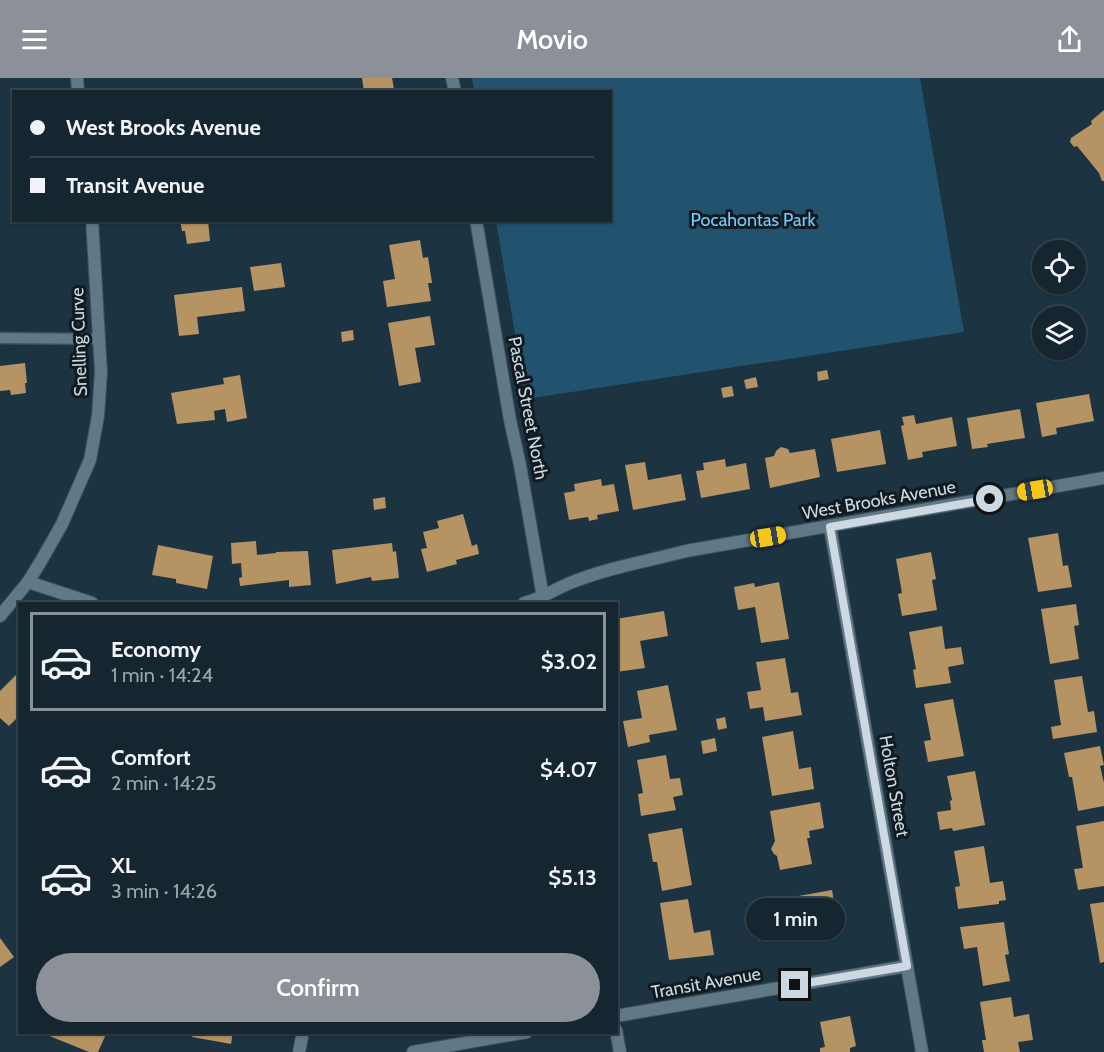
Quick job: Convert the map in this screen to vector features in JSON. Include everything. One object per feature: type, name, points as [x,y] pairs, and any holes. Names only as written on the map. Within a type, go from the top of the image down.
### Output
[{"type":"street","name":"Snelling Curve","points":[[0,616],[28,582],[62,524],[90,460],[98,416],[101,372],[92,222]]},
{"type":"street","name":"Pascal Street North","points":[[476,222],[544,600]]},
{"type":"street","name":"West Brooks Avenue","points":[[544,600],[570,583],[624,566],[686,551],[1104,478]]},
{"type":"street","name":"Holton Street","points":[[830,527],[922,1052]]},
{"type":"street","points":[[28,582],[89,602]]},
{"type":"street","name":"Transit Avenue","points":[[618,1016],[907,966]]},
{"type":"street","points":[[298,1052],[302,1034]]},
{"type":"street","points":[[412,1052],[516,1034]]},
{"type":"street","points":[[617,1034],[620,1052]]},
{"type":"lane","points":[[0,338],[99,339]]},
{"type":"green space","name":"Pocahontas Park","points":[[472,78],[920,78],[964,332],[526,399],[496,222],[612,222],[612,90],[474,90]]},
{"type":"building","points":[[362,78],[392,78],[394,89],[364,90]]},
{"type":"building","points":[[1104,110],[1104,181],[1102,181],[1099,173],[1077,146],[1074,147],[1070,142],[1071,138],[1092,124],[1091,121]]},
{"type":"building","points":[[180,222],[208,222],[210,241],[187,244],[185,231],[182,231]]},
{"type":"building","points":[[420,240],[423,258],[428,257],[432,283],[428,283],[431,301],[387,307],[383,281],[395,279],[389,245]]},
{"type":"building","points":[[281,263],[285,287],[254,291],[250,267]]},
{"type":"building","points":[[242,287],[245,311],[197,317],[199,334],[179,336],[174,295]]},
{"type":"building","points":[[430,316],[435,345],[415,348],[421,382],[399,386],[388,323]]},
{"type":"building","points":[[353,330],[354,340],[342,342],[341,332]]},
{"type":"building","points":[[25,363],[26,393],[11,395],[10,390],[0,391],[0,366]]},
{"type":"building","points":[[827,370],[829,379],[818,381],[817,372]]},
{"type":"building","points":[[240,375],[247,418],[227,422],[225,409],[214,411],[215,420],[177,424],[171,393],[224,384],[223,378]]},
{"type":"building","points":[[756,377],[758,387],[746,389],[744,380]]},
{"type":"building","points":[[732,386],[734,396],[723,398],[721,388]]},
{"type":"building","points":[[1089,394],[1094,421],[1056,428],[1057,434],[1042,437],[1036,403]]},
{"type":"building","points":[[1020,409],[1025,438],[987,444],[988,447],[972,449],[967,418]]},
{"type":"building","points":[[914,415],[916,424],[952,417],[957,446],[922,452],[923,457],[908,460],[901,426],[904,425],[902,417]]},
{"type":"building","points":[[880,430],[886,464],[837,472],[831,439]]},
{"type":"building","points":[[781,447],[788,449],[790,453],[815,449],[820,477],[770,488],[765,458],[774,456]]},
{"type":"building","points":[[725,459],[726,467],[746,463],[750,489],[701,498],[696,471],[704,470],[703,463]]},
{"type":"building","points":[[645,462],[648,480],[681,474],[686,500],[633,510],[625,465]]},
{"type":"building","points":[[601,479],[602,486],[614,484],[619,511],[597,515],[598,519],[589,521],[588,517],[569,520],[564,493],[575,491],[574,484]]},
{"type":"building","points":[[385,497],[386,508],[374,510],[373,499]]},
{"type":"building","points":[[463,514],[472,546],[477,544],[479,554],[456,560],[457,564],[427,572],[421,549],[427,548],[423,532],[439,528],[437,521]]},
{"type":"building","points":[[1058,533],[1063,566],[1068,565],[1072,587],[1038,592],[1028,538]]},
{"type":"building","points":[[256,541],[257,555],[308,551],[311,585],[289,587],[289,580],[240,586],[241,563],[232,564],[231,543]]},
{"type":"building","points":[[392,543],[393,552],[396,551],[399,578],[372,581],[371,577],[336,584],[332,550]]},
{"type":"building","points":[[158,545],[213,556],[207,589],[176,583],[176,579],[152,575]]},
{"type":"building","points":[[931,552],[936,579],[932,580],[937,610],[902,616],[898,594],[902,593],[896,559]]},
{"type":"building","points":[[779,582],[789,639],[761,643],[755,607],[738,610],[734,587],[754,583],[755,587]]},
{"type":"building","points":[[1076,604],[1079,625],[1074,626],[1079,659],[1050,664],[1041,609]]},
{"type":"building","points":[[664,611],[668,636],[640,641],[645,668],[618,672],[618,619]]},
{"type":"building","points":[[942,626],[945,649],[961,647],[964,664],[948,667],[951,683],[916,688],[913,670],[916,669],[909,632]]},
{"type":"building","points":[[785,658],[791,693],[798,692],[802,715],[765,721],[763,707],[750,709],[747,692],[761,690],[756,662]]},
{"type":"building","points":[[18,673],[18,717],[9,726],[0,718],[0,691]]},
{"type":"building","points":[[1082,676],[1088,712],[1094,711],[1097,732],[1053,739],[1051,727],[1061,725],[1054,680]]},
{"type":"building","points":[[668,685],[677,730],[649,735],[650,742],[628,747],[623,721],[642,718],[637,691]]},
{"type":"building","points":[[953,699],[964,756],[928,762],[924,741],[931,740],[924,704]]},
{"type":"building","points":[[725,717],[727,728],[718,730],[716,719]]},
{"type":"building","points":[[793,731],[799,769],[811,767],[814,789],[772,796],[762,737]]},
{"type":"building","points":[[715,738],[717,751],[703,754],[701,741]]},
{"type":"building","points":[[1100,746],[1104,765],[1100,766],[1104,783],[1104,806],[1078,811],[1072,777],[1069,777],[1064,753]]},
{"type":"building","points":[[666,755],[670,779],[680,778],[683,795],[673,797],[676,810],[641,816],[638,794],[643,793],[637,760]]},
{"type":"building","points":[[975,771],[985,825],[953,831],[952,828],[940,830],[937,812],[951,810],[950,801],[952,800],[947,776]]},
{"type":"building","points":[[820,802],[824,828],[809,831],[810,838],[807,838],[812,864],[780,870],[777,856],[771,849],[775,841],[770,811]]},
{"type":"building","points":[[1104,821],[1104,886],[1078,890],[1074,869],[1083,868],[1076,826]]},
{"type":"building","points":[[682,828],[692,885],[662,891],[657,862],[653,862],[648,834]]},
{"type":"building","points":[[984,846],[990,883],[1003,881],[1006,900],[999,901],[999,904],[958,909],[955,887],[960,886],[954,851]]},
{"type":"building","points":[[832,890],[839,932],[805,937],[803,930],[788,933],[788,936],[759,941],[753,904]]},
{"type":"building","points":[[688,899],[694,933],[710,930],[714,955],[669,960],[660,903]]},
{"type":"building","points":[[1104,902],[1104,962],[1100,963],[1090,904]]},
{"type":"building","points":[[1004,922],[1009,954],[1005,955],[1010,981],[983,986],[977,947],[964,949],[960,927]]},
{"type":"building","points":[[0,938],[14,957],[0,967]]},
{"type":"building","points":[[1011,997],[1014,1017],[1029,1014],[1033,1040],[1018,1042],[1020,1052],[984,1052],[982,1040],[986,1040],[980,1002]]},
{"type":"building","points":[[850,1016],[856,1046],[850,1048],[850,1052],[820,1052],[820,1048],[825,1047],[820,1022]]},
{"type":"building","points":[[106,1034],[98,1052],[89,1052],[47,1035]]},
{"type":"building","points":[[193,1034],[233,1034],[231,1044],[192,1037]]},
{"type":"route","points":[[795,985],[907,966],[830,527],[990,499]]}]
